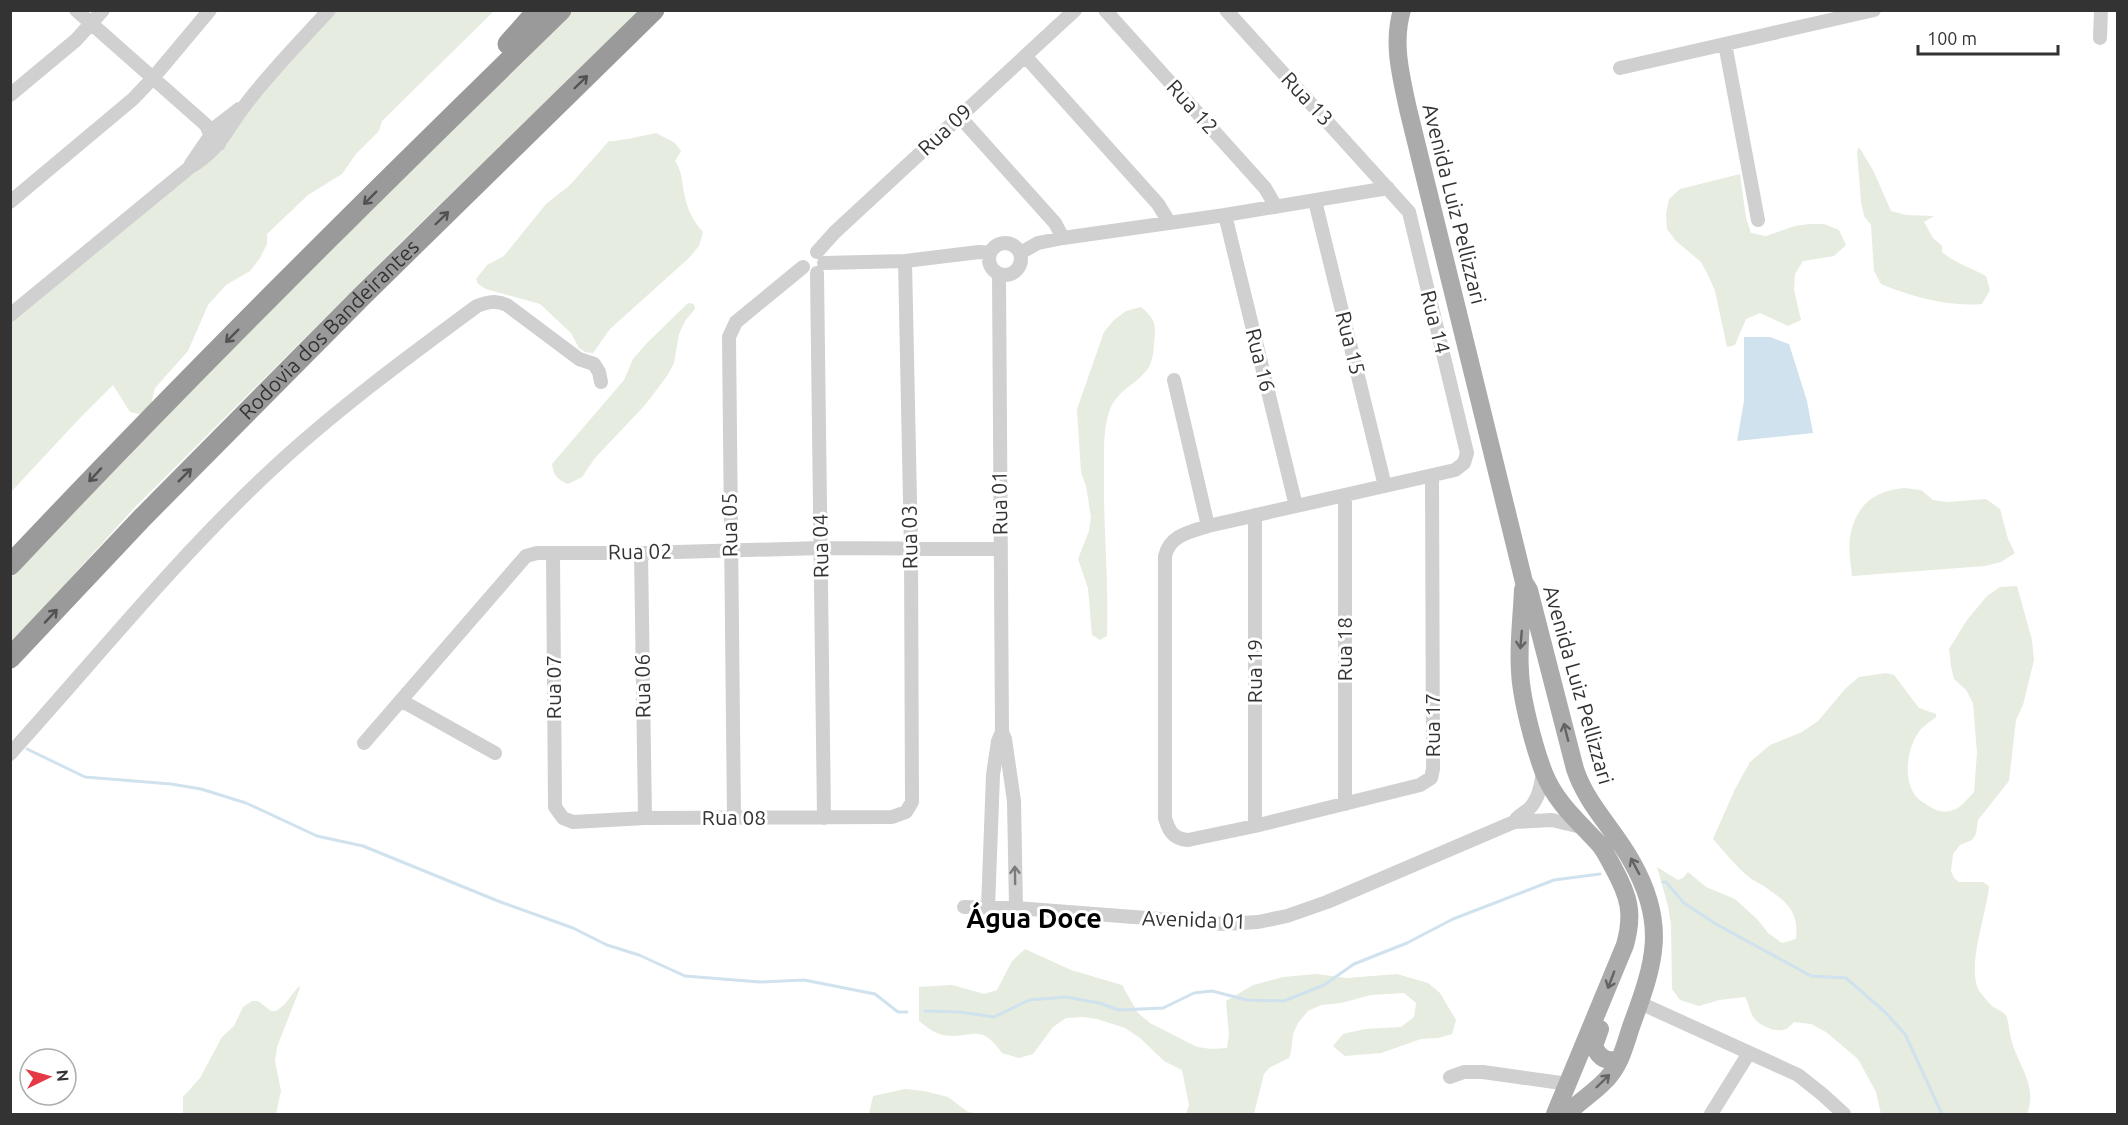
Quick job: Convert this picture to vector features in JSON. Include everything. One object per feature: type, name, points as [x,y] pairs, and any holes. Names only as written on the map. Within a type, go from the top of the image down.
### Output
[{"type":"highway","points":[[419,148],[449,110],[537,10]]},
{"type":"highway","points":[[10,565],[127,441],[419,148],[561,10]]},
{"type":"highway","name":"Rodovia dos Bandeirantes","points":[[10,658],[142,518],[328,330],[654,10]]},
{"type":"main road","name":"Avenida Luiz Pellizzari","points":[[1402,10],[1397,35],[1398,60],[1408,109],[1524,582],[1520,669],[1522,692],[1543,772],[1559,802],[1604,851],[1624,886],[1630,909],[1630,925],[1625,945],[1598,1015],[1555,1114]]},
{"type":"main road","name":"Avenida Luiz Pellizzari","points":[[1524,582],[1529,590],[1575,769],[1582,788],[1593,808],[1624,848],[1645,888],[1653,922],[1654,944],[1651,972],[1620,1059],[1608,1078],[1567,1114]]},
{"type":"main road","points":[[1520,669],[1527,663],[1536,662],[1550,668]]},
{"type":"main road","points":[[1598,1015],[1600,1026],[1595,1050],[1607,1060],[1620,1059]]},
{"type":"street","points":[[76,10],[216,132]]},
{"type":"street","points":[[10,96],[92,24],[103,10]]},
{"type":"street","points":[[10,202],[115,114],[153,78],[210,10]]},
{"type":"street","points":[[10,315],[189,168],[216,132],[246,104],[329,10]]},
{"type":"street","name":"Rua 09","points":[[803,267],[803,258],[809,252],[820,262],[835,231],[1075,10]]},
{"type":"street","name":"Rua 12","points":[[1105,10],[1265,188],[1276,207]]},
{"type":"street","name":"Rua 13","points":[[1226,10],[1388,188]]},
{"type":"street","points":[[1620,68],[1874,10]]},
{"type":"street","points":[[2100,38],[2101,10]]},
{"type":"street","points":[[1725,44],[1758,220]]},
{"type":"street","points":[[1026,57],[1158,204],[1169,222]]},
{"type":"street","points":[[959,116],[1055,223],[1063,238]]},
{"type":"street","points":[[1020,253],[1038,243],[1063,238],[1225,215],[1388,188]]},
{"type":"street","name":"Rua 14","points":[[1388,188],[1408,212],[1467,453],[1464,464],[1455,470],[1432,476]]},
{"type":"street","name":"Rua 15","points":[[1315,201],[1385,486]]},
{"type":"street","name":"Rua 16","points":[[1225,215],[1296,506]]},
{"type":"street","points":[[1005,243],[1016,248],[1020,253],[1020,265],[1016,270],[1005,275],[999,274],[990,265],[990,253],[999,244],[1005,243]]},
{"type":"street","points":[[803,267],[809,273],[820,262],[905,261],[980,252],[990,253]]},
{"type":"street","name":"Rua 03","points":[[905,261],[912,802],[906,812]]},
{"type":"street","name":"Rua 04","points":[[820,262],[824,818]]},
{"type":"street","name":"Rua 05","points":[[735,818],[729,337],[736,322],[803,267]]},
{"type":"street","name":"Rua 01","points":[[999,274],[1002,732]]},
{"type":"street","points":[[10,754],[197,543],[260,481],[329,418],[477,306],[489,302],[507,305],[579,359],[594,364],[601,382]]},
{"type":"street","points":[[1174,380],[1208,526],[1432,476]]},
{"type":"street","name":"Rua 17","points":[[1208,526],[1181,534],[1167,547],[1165,556],[1165,818],[1173,836],[1188,840],[1255,826],[1420,785],[1431,778],[1433,769],[1432,476]]},
{"type":"street","name":"Rua 18","points":[[1345,495],[1345,804]]},
{"type":"street","name":"Rua 19","points":[[1255,515],[1255,826]]},
{"type":"street","name":"Rua 02","points":[[364,743],[526,556],[537,553],[641,553],[821,548],[1001,549]]},
{"type":"street","name":"Rua 06","points":[[641,553],[645,818]]},
{"type":"street","name":"Rua 07","points":[[553,554],[555,807],[563,818]]},
{"type":"street","points":[[402,701],[495,753]]},
{"type":"street","points":[[1002,732],[1011,773],[1014,801],[1016,908]]},
{"type":"street","points":[[988,908],[993,775],[998,741],[1002,732]]},
{"type":"street","points":[[993,775],[1003,772],[1011,773]]},
{"type":"street","name":"Avenida 01","points":[[1514,822],[1518,815],[1535,801],[1541,787],[1543,772]]},
{"type":"street","points":[[991,803],[1001,804],[1014,801]]},
{"type":"street","name":"Rua 08","points":[[563,818],[573,822],[645,818],[892,817],[906,812]]},
{"type":"street","name":"Avenida 01","points":[[964,907],[1016,908],[1225,924],[1258,922],[1287,916],[1327,902],[1514,822],[1552,820],[1581,827]]},
{"type":"street","points":[[990,843],[1004,838],[1015,842]]},
{"type":"street","points":[[1640,1004],[1798,1075],[1844,1114]]},
{"type":"street","points":[[1711,1114],[1749,1053]]},
{"type":"street","points":[[1450,1077],[1464,1072],[1483,1072],[1568,1084]]},
{"type":"shaded area","points":[[330,11],[494,11],[382,121],[379,131],[356,154],[342,174],[308,195],[267,234],[267,244],[250,271],[226,285],[208,305],[188,351],[155,388],[150,408],[139,414],[130,412],[113,385],[11,492],[10,321],[177,183],[192,175],[226,142],[249,105]]},
{"type":"shaded area","points":[[573,11],[639,11],[401,242],[135,507],[11,644],[11,578],[152,428]]},
{"type":"shaded area","points":[[656,133],[675,143],[681,151],[675,161],[685,199],[693,219],[703,232],[699,246],[689,258],[610,329],[593,353],[579,348],[571,333],[540,304],[486,289],[478,284],[476,279],[487,265],[504,256],[546,204],[570,185],[609,141]]},
{"type":"shaded area","points":[[1859,147],[1873,170],[1891,211],[1906,215],[1934,216],[1924,222],[1933,238],[1942,246],[1942,252],[1986,276],[1990,290],[1982,304],[1969,305],[1931,300],[1881,284],[1874,271],[1871,225],[1864,216],[1861,202],[1857,152]]},
{"type":"shaded area","points":[[1740,174],[1746,218],[1751,233],[1766,236],[1795,226],[1824,224],[1839,230],[1846,245],[1834,256],[1803,261],[1795,274],[1794,290],[1801,320],[1788,326],[1760,313],[1746,319],[1735,345],[1727,347],[1715,291],[1708,275],[1701,262],[1676,241],[1667,229],[1666,214],[1669,199],[1680,189]]},
{"type":"shaded area","points":[[688,303],[694,304],[695,309],[685,321],[679,334],[674,363],[667,376],[645,405],[595,458],[582,477],[568,484],[561,481],[555,474],[552,464],[624,380],[633,359]]},
{"type":"shaded area","points":[[1141,307],[1152,318],[1155,326],[1152,359],[1146,371],[1117,397],[1109,412],[1106,427],[1104,492],[1107,636],[1100,640],[1092,635],[1088,588],[1078,559],[1089,531],[1091,517],[1086,486],[1081,472],[1077,409],[1104,332],[1126,311]]},
{"type":"shaded area","points":[[1904,488],[1921,490],[1933,500],[1947,502],[1986,499],[2000,509],[2008,539],[2015,553],[2001,562],[1985,566],[1852,576],[1849,543],[1856,517],[1867,502],[1875,497]]},
{"type":"shaded area","points":[[2017,586],[2032,640],[2034,660],[2023,705],[2016,720],[2009,781],[1978,820],[1976,834],[1972,840],[1960,845],[1953,854],[1951,871],[1959,882],[1983,882],[1989,886],[1978,941],[1976,982],[1980,992],[1989,1003],[2007,1017],[2013,1046],[2029,1088],[2030,1105],[2027,1114],[1881,1114],[1876,1092],[1858,1059],[1826,1032],[1811,1024],[1794,1022],[1784,1030],[1765,1027],[1754,1018],[1745,997],[1719,1000],[1699,1006],[1680,1000],[1672,989],[1671,925],[1657,867],[1678,880],[1688,872],[1706,887],[1735,899],[1758,920],[1768,933],[1782,943],[1796,939],[1796,921],[1790,908],[1780,898],[1744,873],[1713,839],[1735,789],[1750,762],[1770,745],[1802,732],[1818,721],[1846,688],[1859,677],[1886,673],[1894,675],[1919,708],[1936,714],[1936,717],[1917,735],[1910,751],[1908,777],[1913,792],[1921,801],[1936,810],[1946,812],[1959,807],[1974,792],[1977,753],[1973,703],[1966,690],[1954,679],[1949,649],[1967,620],[1987,596],[2000,587]]},
{"type":"shaded area","points":[[1025,949],[1071,970],[1122,985],[1138,1013],[1150,1023],[1197,1047],[1227,1048],[1229,1034],[1226,1001],[1253,985],[1283,977],[1316,974],[1347,978],[1397,974],[1428,983],[1440,993],[1456,1020],[1452,1034],[1421,1039],[1381,1053],[1345,1056],[1333,1046],[1343,1034],[1365,1029],[1401,1027],[1414,1017],[1416,1003],[1404,993],[1371,995],[1341,1003],[1321,1005],[1308,1011],[1298,1023],[1293,1034],[1289,1058],[1269,1068],[1264,1074],[1254,1114],[1186,1114],[1189,1105],[1182,1070],[1164,1061],[1140,1038],[1125,1028],[1097,1019],[1066,1018],[1053,1027],[1033,1054],[1019,1058],[1002,1053],[987,1037],[975,1034],[943,1035],[919,1021],[919,987],[952,985],[984,994],[997,990],[1012,961]]},
{"type":"shaded area","points":[[299,986],[277,1047],[275,1061],[281,1091],[276,1114],[183,1114],[183,1097],[200,1078],[222,1037],[234,1026],[243,1007],[252,1001],[258,1001],[271,1011],[276,1011],[284,1005]]},
{"type":"shaded area","points":[[905,1089],[948,1097],[968,1112],[983,1114],[869,1114],[873,1096]]},
{"type":"water","points":[[1744,337],[1770,337],[1789,344],[1807,401],[1813,433],[1737,441],[1744,401]]},
{"type":"waterway","points":[[27,749],[85,777],[171,784],[201,789],[246,803],[317,836],[363,846],[498,901],[573,928],[607,945],[639,955],[685,976],[760,982],[804,980],[875,994],[898,1012],[907,1012]]},
{"type":"waterway","points":[[925,1011],[960,1012],[994,1017],[1029,1000],[1066,997],[1099,1003],[1119,1010],[1163,1008],[1194,993],[1212,991],[1247,1000],[1284,1001],[1324,985],[1354,964],[1407,943],[1453,919],[1554,880],[1600,874]]},
{"type":"waterway","points":[[1663,882],[1666,882],[1684,903],[1716,924],[1811,976],[1846,978],[1885,1012],[1905,1034],[1942,1114]]},
{"type":"district","name":"Água Doce","points":[[1034,919]]}]
